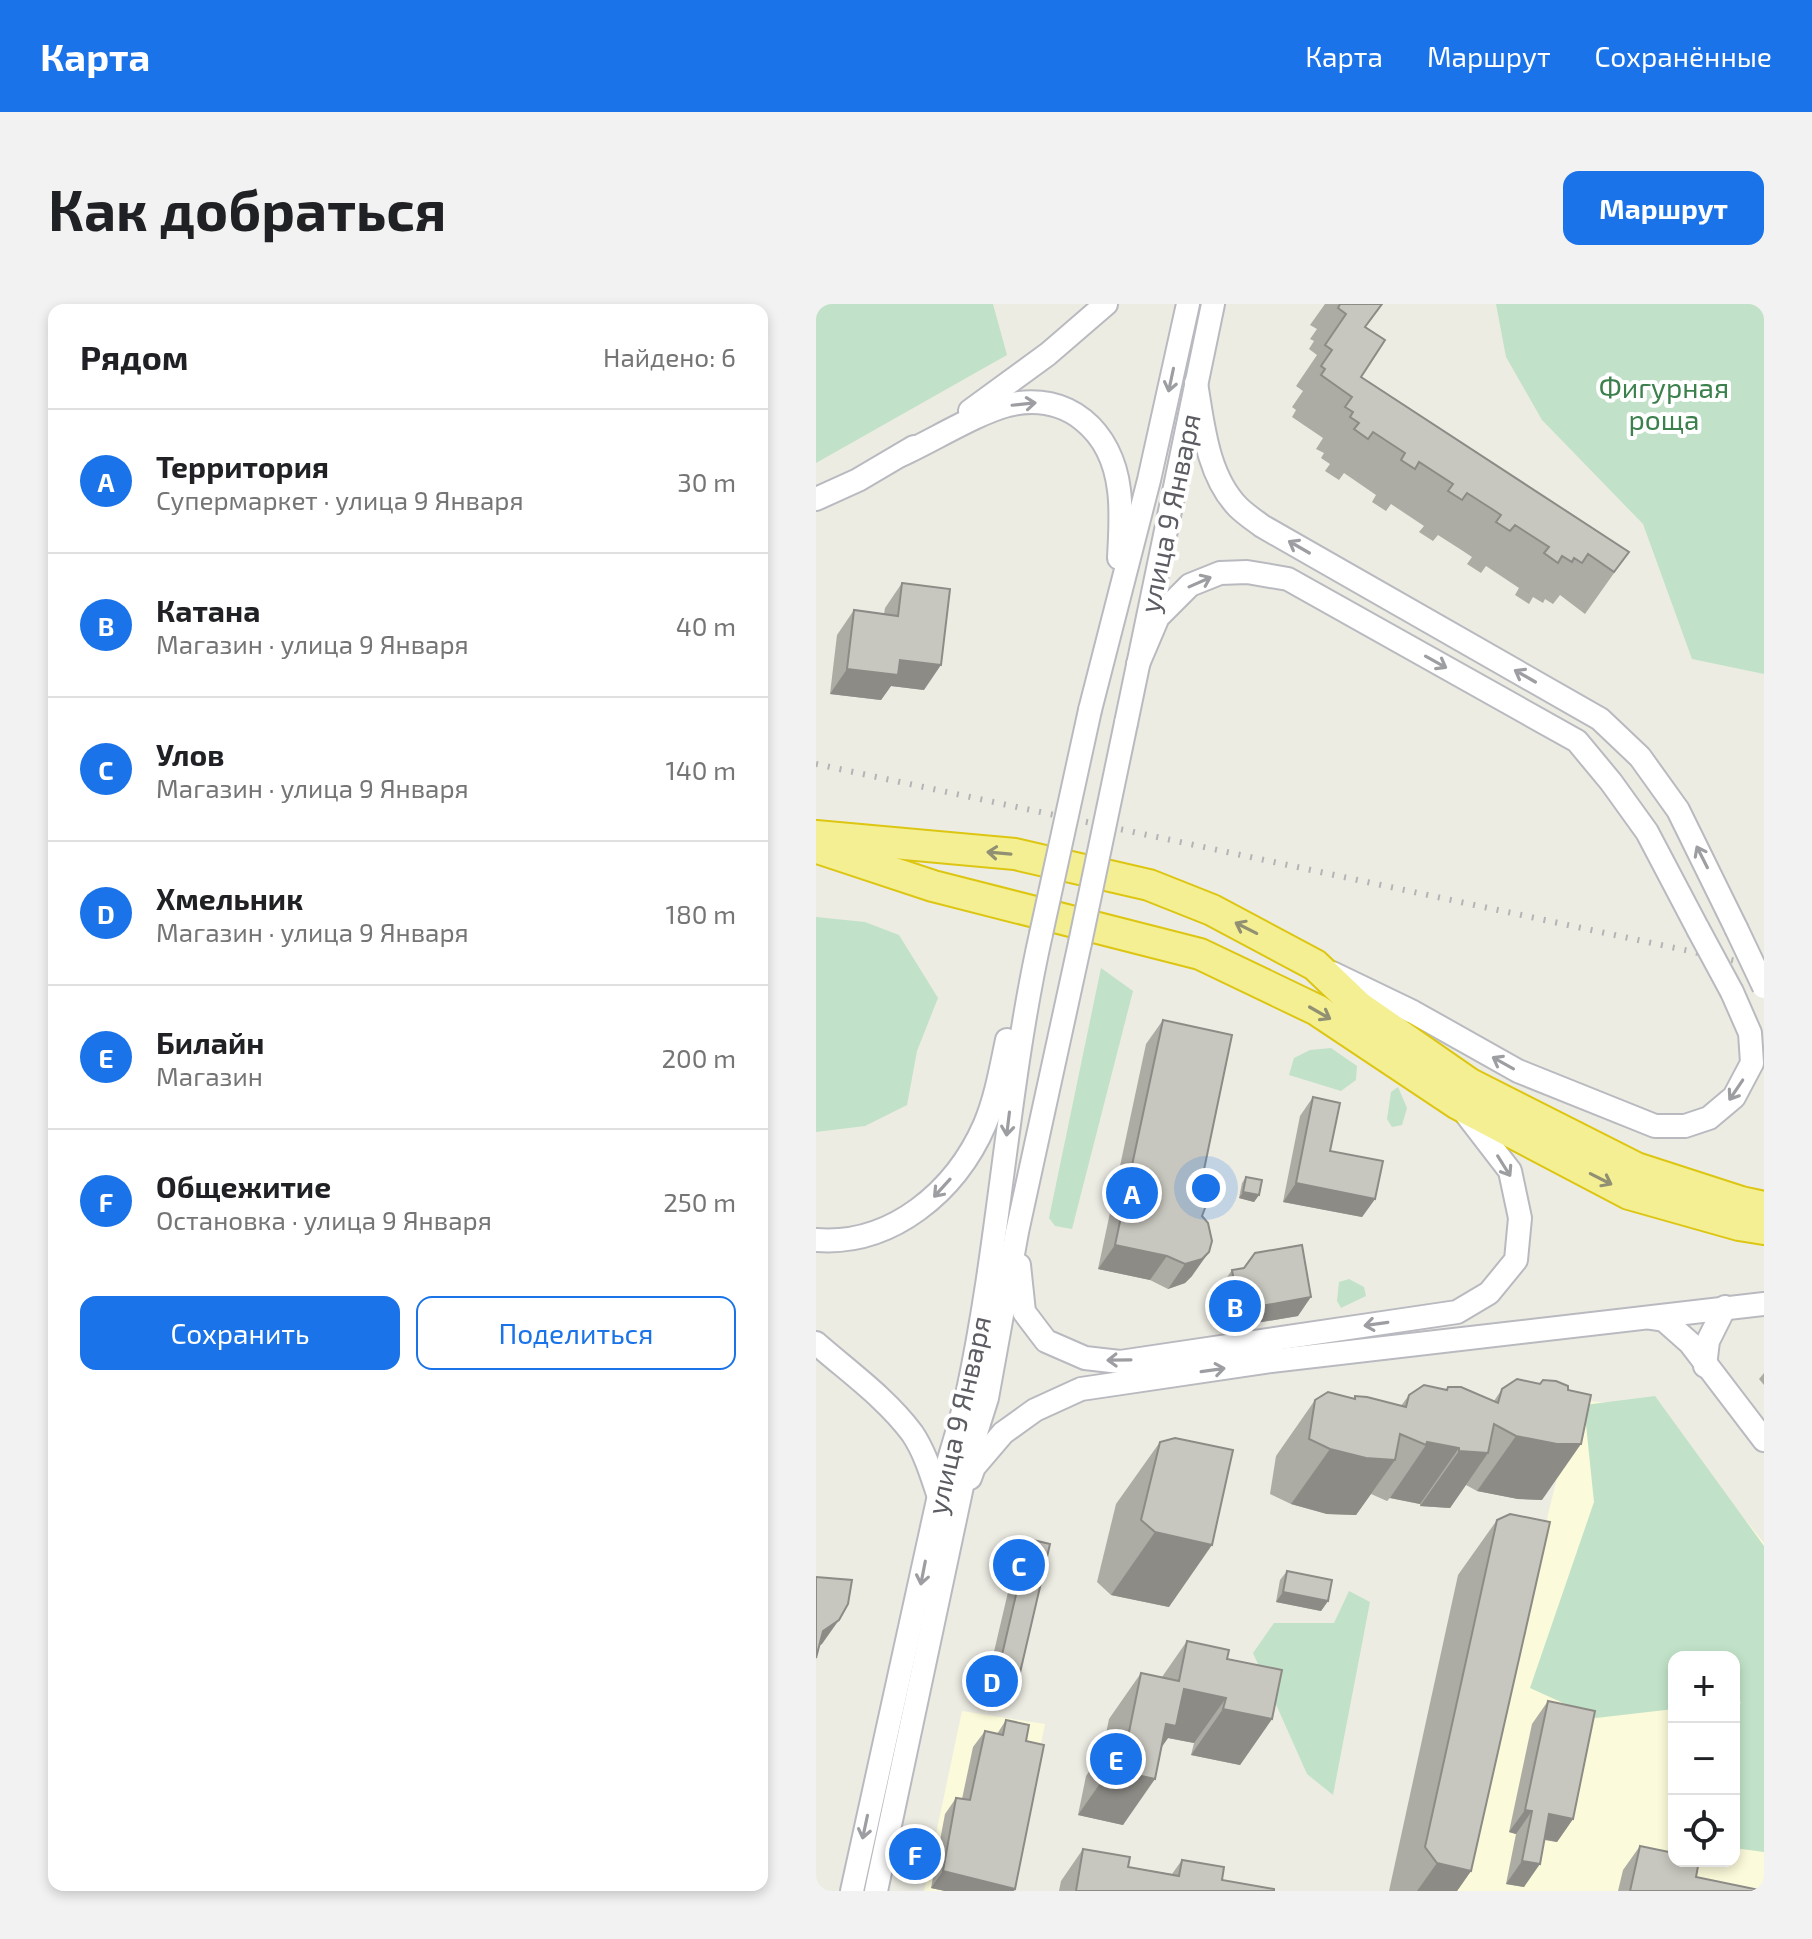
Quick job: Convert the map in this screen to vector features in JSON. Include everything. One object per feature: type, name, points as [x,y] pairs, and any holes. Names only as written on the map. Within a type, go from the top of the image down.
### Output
[{"type":"highway","points":[[816,836],[1015,854],[1149,885],[1212,910],[1315,965],[1359,1007],[1470,1084],[1636,1168],[1764,1207]]},
{"type":"highway","points":[[816,847],[933,886],[1200,954],[1317,1010],[1458,1104],[1629,1194],[1739,1225],[1764,1229]]},
{"type":"main road","points":[[816,499],[858,480],[901,455],[1006,385],[1106,304]]},
{"type":"main road","name":"улица 9 Января","points":[[876,1891],[992,1252],[1009,1110],[1035,964],[1090,710],[1149,480],[1188,304]]},
{"type":"main road","name":"улица 9 Января","points":[[852,1891],[915,1615],[948,1502],[968,1458],[987,1398],[1017,1232],[1213,304]]},
{"type":"main road","points":[[1196,383],[1207,443],[1220,481],[1237,506],[1262,526],[1600,719],[1640,757],[1678,810],[1764,987]]},
{"type":"main road","points":[[901,455],[1006,406],[1035,402],[1052,404],[1076,414],[1096,432],[1110,453],[1120,490],[1114,610]]},
{"type":"main road","points":[[1138,664],[1158,617],[1190,585],[1220,573],[1247,572],[1288,579],[1577,741],[1647,832],[1732,992],[1750,1033],[1752,1063],[1734,1097],[1709,1118],[1685,1126],[1655,1126],[1518,1071],[1413,1012],[1315,965]]},
{"type":"main road","points":[[816,862],[933,886]]},
{"type":"main road","points":[[816,1240],[860,1236],[890,1227],[919,1211],[951,1179],[985,1123],[1018,993],[1035,964]]},
{"type":"main road","points":[[1017,1232],[1024,1312],[1046,1341],[1085,1358],[1120,1362],[1457,1312],[1489,1293],[1516,1260],[1520,1218],[1510,1171],[1458,1104]]},
{"type":"main road","points":[[816,1343],[867,1386],[913,1434],[948,1502],[1003,1433],[1035,1410],[1081,1389],[1271,1361],[1764,1304]]},
{"type":"main road","points":[[1705,1366],[1708,1341],[1725,1307]]},
{"type":"main road","points":[[1646,1317],[1664,1320],[1690,1343],[1764,1440]]},
{"type":"shaded area","points":[[1576,1400],[1654,1407],[1764,1543],[1764,1891],[1456,1891]]},
{"type":"shaded area","points":[[962,1711],[1045,1724],[1010,1891],[924,1891]]},
{"type":"green space","points":[[816,304],[993,304],[1007,355],[816,463]]},
{"type":"green space","name":"Фигурная роща","points":[[1496,304],[1764,304],[1764,674],[1692,659],[1643,524],[1542,420],[1506,357]]},
{"type":"green space","points":[[816,917],[865,922],[899,935],[938,998],[917,1051],[907,1105],[865,1126],[816,1132]]},
{"type":"green space","points":[[1101,968],[1133,991],[1072,1229],[1055,1226],[1049,1218]]},
{"type":"green space","points":[[1331,1048],[1357,1066],[1356,1080],[1341,1091],[1289,1075],[1294,1058],[1310,1050]]},
{"type":"green space","points":[[1398,1087],[1407,1108],[1402,1125],[1392,1127],[1387,1119],[1391,1092]]},
{"type":"green space","points":[[1349,1279],[1364,1287],[1366,1296],[1341,1308],[1337,1301],[1339,1282]]},
{"type":"green space","points":[[1655,1396],[1764,1546],[1764,1852],[1740,1849],[1740,1651],[1668,1651],[1668,1710],[1596,1718],[1530,1688],[1594,1502],[1584,1405]]},
{"type":"green space","points":[[1349,1591],[1370,1602],[1333,1795],[1307,1774],[1253,1653],[1274,1623],[1334,1623]]},
{"type":"building","points":[[1340,304],[1382,304],[1365,327],[1385,340],[1361,377],[1629,552],[1614,572],[1588,554],[1582,563],[1562,556],[1558,563],[1544,553],[1549,547],[1515,525],[1510,531],[1496,522],[1501,515],[1492,509],[1467,493],[1462,500],[1448,491],[1453,484],[1419,462],[1415,469],[1401,460],[1405,453],[1373,432],[1368,439],[1354,429],[1359,423],[1350,417],[1353,412],[1345,407],[1352,397],[1321,375],[1325,369],[1321,366],[1332,350],[1325,345],[1346,314],[1338,308]]},
{"type":"building","points":[[902,583],[950,589],[941,665],[900,660],[898,675],[847,669],[854,610],[898,616]]},
{"type":"building","points":[[1163,1020],[1232,1035],[1201,1184],[1209,1198],[1202,1216],[1208,1223],[1212,1241],[1209,1252],[1202,1259],[1185,1264],[1167,1256],[1115,1245]]},
{"type":"building","points":[[1313,1097],[1340,1103],[1330,1151],[1383,1161],[1375,1199],[1296,1183]]},
{"type":"building","points":[[1246,1177],[1262,1180],[1259,1195],[1243,1192]]},
{"type":"building","points":[[1302,1245],[1311,1297],[1239,1310],[1232,1270],[1244,1268],[1255,1253]]},
{"type":"building","points":[[1517,1379],[1540,1384],[1543,1380],[1556,1381],[1568,1386],[1568,1390],[1591,1395],[1581,1444],[1557,1444],[1516,1436],[1494,1424],[1488,1453],[1459,1451],[1459,1448],[1427,1442],[1426,1445],[1400,1434],[1395,1460],[1366,1458],[1330,1449],[1309,1439],[1315,1400],[1328,1392],[1355,1399],[1355,1396],[1367,1397],[1406,1407],[1409,1395],[1424,1385],[1447,1390],[1448,1387],[1461,1387],[1498,1403],[1502,1389]]},
{"type":"building","points":[[1175,1438],[1233,1450],[1212,1545],[1155,1532],[1141,1520],[1160,1442]]},
{"type":"building","points":[[1510,1514],[1550,1522],[1471,1871],[1437,1863],[1425,1847],[1497,1520]]},
{"type":"building","points":[[1029,1539],[1050,1544],[1019,1677],[998,1672]]},
{"type":"building","points":[[1287,1571],[1332,1580],[1328,1601],[1283,1592]]},
{"type":"building","points":[[816,1577],[852,1580],[848,1604],[839,1620],[823,1631],[816,1658]]},
{"type":"building","points":[[1187,1641],[1229,1650],[1227,1659],[1282,1670],[1272,1719],[1223,1709],[1226,1698],[1184,1689],[1176,1726],[1166,1724],[1155,1779],[1110,1769],[1118,1730],[1129,1732],[1141,1673],[1179,1681]]},
{"type":"building","points":[[1548,1701],[1595,1711],[1573,1819],[1549,1814],[1540,1864],[1522,1861],[1532,1811],[1525,1810]]},
{"type":"building","points":[[1006,1720],[1029,1725],[1026,1741],[1044,1745],[1015,1889],[943,1871],[956,1798],[970,1800],[985,1731],[1003,1735]]},
{"type":"building","points":[[1640,1846],[1668,1852],[1668,1867],[1698,1867],[1696,1877],[1764,1891],[1630,1891]]},
{"type":"building","points":[[1083,1849],[1130,1857],[1128,1867],[1179,1876],[1182,1860],[1224,1867],[1222,1880],[1274,1891],[1076,1891]]},
{"type":"railway","points":[[816,764],[1764,967]]},
{"type":"place","name":"Территория","points":[[1132,1193]]},
{"type":"place","name":"Катана","points":[[1235,1306]]},
{"type":"place","name":"Улов","points":[[1019,1565]]},
{"type":"place","name":"Хмельник","points":[[992,1681]]},
{"type":"place","name":"Билайн","points":[[1116,1759]]},
{"type":"place","name":"Общежитие","points":[[915,1854]]}]
